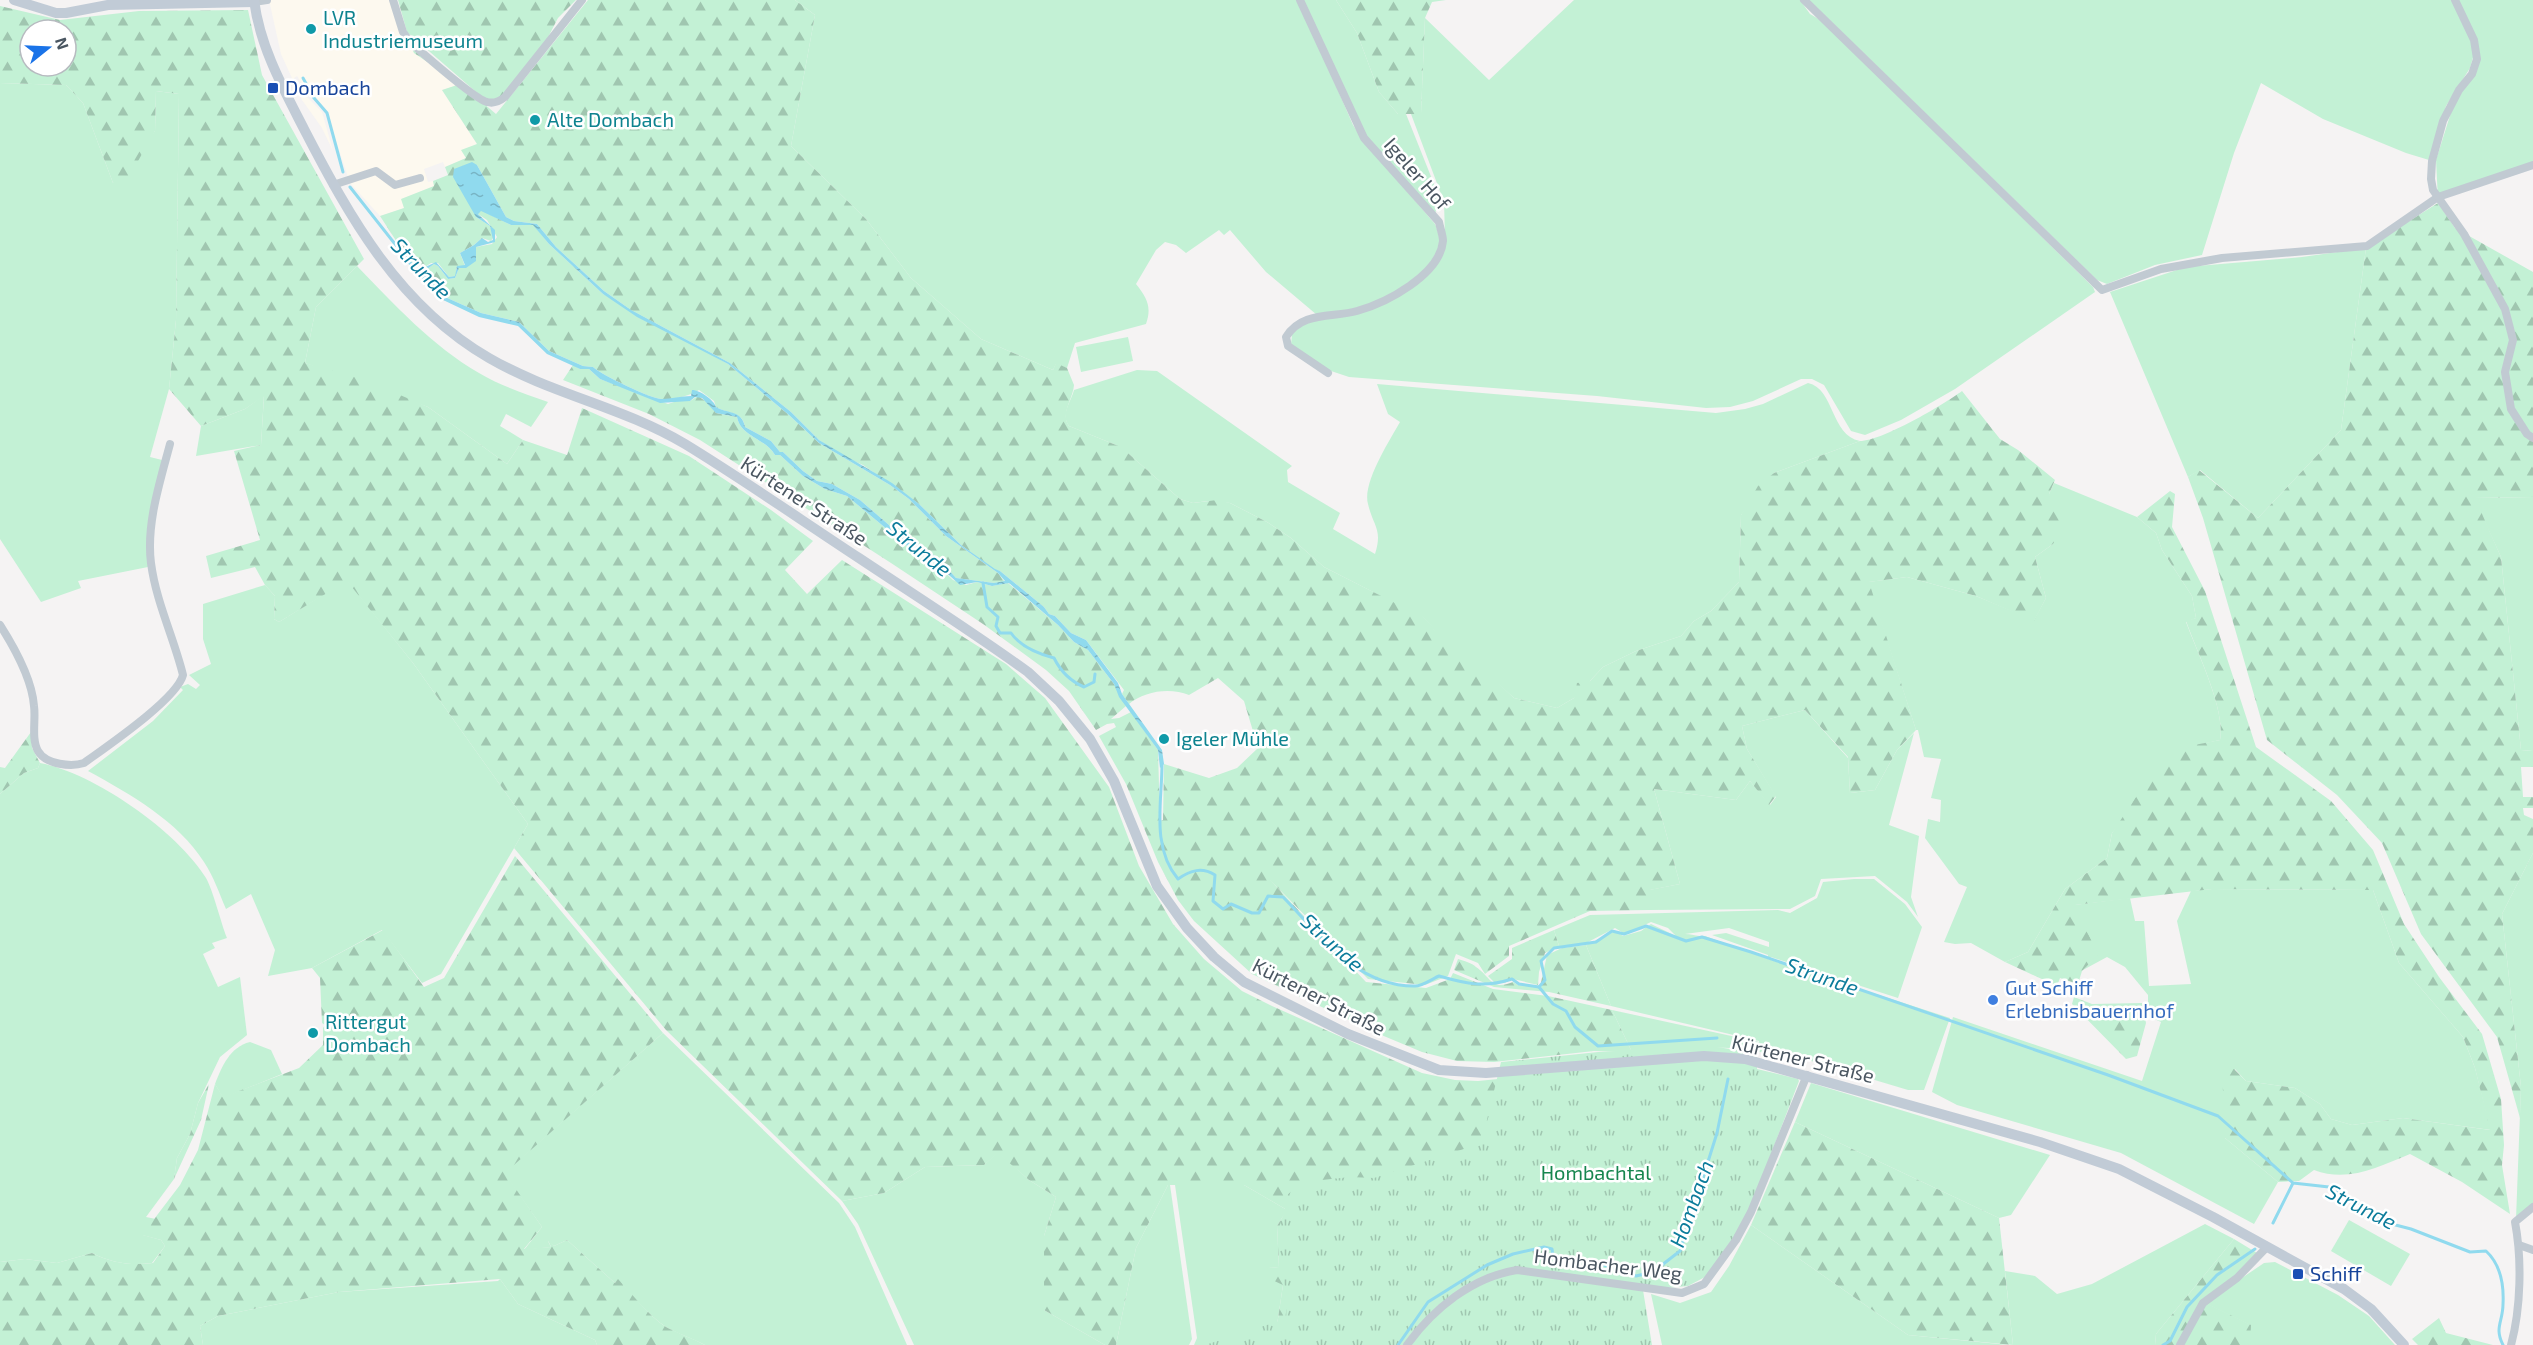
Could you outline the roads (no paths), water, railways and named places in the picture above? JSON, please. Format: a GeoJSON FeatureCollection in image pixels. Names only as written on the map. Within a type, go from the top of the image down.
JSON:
{"type":"FeatureCollection","features":[{"type":"Feature","properties":{"kind":"main road"},"geometry":{"type":"LineString","coordinates":[[14,0],[66,14],[108,5],[254,1]]}},
{"type":"Feature","properties":{"kind":"main road","name":"Kürtener Straße"},"geometry":{"type":"LineString","coordinates":[[254,1],[274,72],[333,185],[380,260],[398,283],[448,331],[488,358],[532,380],[632,419],[682,443],[796,514],[1028,672],[1059,701],[1090,739],[1114,781],[1157,886],[1172,909],[1214,957],[1244,982],[1348,1034],[1438,1070],[1486,1073],[1704,1056],[1745,1059],[2040,1142],[2119,1169],[2344,1289],[2371,1309],[2404,1345]]}},
{"type":"Feature","properties":{"kind":"street"},"geometry":{"type":"LineString","coordinates":[[254,1],[267,0]]}},
{"type":"Feature","properties":{"kind":"street"},"geometry":{"type":"LineString","coordinates":[[393,0],[403,32],[411,43],[489,103],[498,102],[505,97],[582,0]]}},
{"type":"Feature","properties":{"kind":"street","name":"Igeler Hof"},"geometry":{"type":"LineString","coordinates":[[1300,0],[1364,138],[1383,162],[1439,222],[1443,240],[1433,265],[1406,289],[1385,302],[1356,312],[1308,318],[1291,330],[1286,337],[1288,346],[1328,374]]}},
{"type":"Feature","properties":{"kind":"street"},"geometry":{"type":"LineString","coordinates":[[1804,0],[2102,290],[2161,269],[2222,258],[2367,246],[2438,197],[2533,165]]}},
{"type":"Feature","properties":{"kind":"street"},"geometry":{"type":"LineString","coordinates":[[2455,0],[2474,40],[2477,59],[2472,74],[2451,103],[2436,142],[2431,179],[2433,190],[2464,234],[2505,309],[2513,340],[2505,372],[2511,409],[2527,434],[2533,438]]}},
{"type":"Feature","properties":{"kind":"street"},"geometry":{"type":"LineString","coordinates":[[333,185],[376,171],[395,184],[420,178]]}},
{"type":"Feature","properties":{"kind":"street"},"geometry":{"type":"LineString","coordinates":[[0,626],[30,686],[34,704],[37,749],[45,758],[76,766],[84,762],[169,695],[181,681],[183,675],[156,590],[150,546],[153,519],[170,444]]}},
{"type":"Feature","properties":{"kind":"street","name":"Hombacher Weg"},"geometry":{"type":"LineString","coordinates":[[1407,1345],[1420,1327],[1444,1305],[1468,1288],[1502,1272],[1517,1270],[1682,1293],[1704,1284],[1736,1240],[1751,1212],[1807,1075]]}},
{"type":"Feature","properties":{"kind":"street"},"geometry":{"type":"LineString","coordinates":[[2511,1345],[2516,1328],[2519,1245],[2515,1222],[2533,1207]]}},
{"type":"Feature","properties":{"kind":"street"},"geometry":{"type":"LineString","coordinates":[[2519,1245],[2533,1250]]}},
{"type":"Feature","properties":{"kind":"street"},"geometry":{"type":"LineString","coordinates":[[2180,1345],[2203,1303],[2237,1278],[2267,1247]]}},
{"type":"Feature","properties":{"kind":"water"},"geometry":{"type":"Polygon","coordinates":[[[472,162],[477,165],[506,217],[514,221],[537,224],[556,247],[604,291],[631,310],[730,363],[791,412],[819,440],[892,483],[919,504],[961,545],[1000,571],[1044,607],[1049,614],[1055,616],[1071,633],[1086,640],[1118,683],[1122,694],[1162,750],[1164,764],[1160,768],[1158,750],[1119,697],[1114,684],[1088,650],[1074,642],[1058,625],[1009,583],[992,586],[977,582],[960,585],[930,558],[906,545],[847,496],[825,489],[803,476],[780,455],[775,455],[771,449],[743,429],[737,417],[716,413],[702,398],[695,397],[690,401],[660,403],[600,379],[589,369],[580,369],[547,354],[518,326],[479,317],[441,299],[403,258],[406,256],[419,270],[436,262],[449,277],[455,276],[457,266],[465,265],[460,253],[482,238],[488,242],[493,240],[490,226],[476,217],[453,177],[454,169],[472,162]],[[481,211],[478,214],[495,230],[495,242],[476,247],[476,261],[466,268],[459,268],[455,278],[448,279],[434,264],[423,272],[445,297],[481,313],[519,322],[549,351],[583,366],[593,367],[638,391],[662,399],[691,396],[692,390],[703,394],[713,401],[716,407],[738,415],[745,427],[771,441],[780,452],[783,452],[817,481],[832,484],[860,500],[904,538],[937,557],[956,578],[994,583],[1005,581],[998,573],[946,536],[909,499],[890,485],[819,443],[728,364],[637,317],[603,294],[549,244],[533,225],[511,225],[481,211]]]}},
{"type":"Feature","properties":{"kind":"waterway","name":"Strunde"},"geometry":{"type":"LineString","coordinates":[[303,78],[314,98],[327,113],[343,172]]}},
{"type":"Feature","properties":{"kind":"waterway","name":"Strunde"},"geometry":{"type":"LineString","coordinates":[[350,187],[406,258]]}},
{"type":"Feature","properties":{"kind":"waterway"},"geometry":{"type":"LineString","coordinates":[[983,583],[987,607],[998,617],[996,626],[1000,633],[1011,633],[1030,649],[1054,658],[1066,676],[1084,687],[1094,682],[1095,674]]}},
{"type":"Feature","properties":{"kind":"waterway","name":"Strunde"},"geometry":{"type":"LineString","coordinates":[[1162,764],[1161,839],[1164,853],[1178,879],[1187,873],[1196,871],[1206,871],[1215,875],[1213,901],[1223,909],[1231,904],[1252,913],[1259,913],[1268,896],[1283,897],[1325,942],[1357,968],[1374,977],[1393,984],[1414,986],[1439,976],[1476,984],[1512,979],[1519,984],[1539,987],[1545,980],[1541,961],[1554,948],[1596,942],[1612,931],[1624,934],[1646,926],[1686,941],[1702,937],[1751,952],[2108,1075],[2218,1116],[2293,1183],[2329,1187],[2348,1196],[2384,1222],[2411,1229],[2470,1252],[2486,1251],[2495,1262],[2502,1282],[2503,1310],[2499,1334],[2503,1345]]}},
{"type":"Feature","properties":{"kind":"waterway","name":"Hombach"},"geometry":{"type":"LineString","coordinates":[[1539,987],[1553,1004],[1566,1011],[1575,1027],[1598,1046],[1717,1038]]}},
{"type":"Feature","properties":{"kind":"waterway","name":"Hombach"},"geometry":{"type":"LineString","coordinates":[[1398,1345],[1428,1302],[1487,1265],[1513,1254],[1544,1247],[1552,1249],[1553,1257],[1604,1265],[1636,1276],[1653,1272],[1680,1251],[1717,1133],[1728,1079]]}},
{"type":"Feature","properties":{"kind":"waterway"},"geometry":{"type":"LineString","coordinates":[[2273,1223],[2293,1183]]}},
{"type":"Feature","properties":{"kind":"waterway"},"geometry":{"type":"LineString","coordinates":[[2163,1345],[2170,1341],[2187,1307],[2217,1275],[2255,1249]]}},
{"type":"Feature","properties":{"kind":"place","name":"LVR Industriemuseum"},"geometry":{"type":"Point","coordinates":[311,29]}},
{"type":"Feature","properties":{"kind":"place","name":"Dombach"},"geometry":{"type":"Point","coordinates":[273,88]}},
{"type":"Feature","properties":{"kind":"place","name":"Alte Dombach"},"geometry":{"type":"Point","coordinates":[535,120]}},
{"type":"Feature","properties":{"kind":"place","name":"Igeler Mühle"},"geometry":{"type":"Point","coordinates":[1164,739]}},
{"type":"Feature","properties":{"kind":"place","name":"Gut Schiff Erlebnisbauernhof"},"geometry":{"type":"Point","coordinates":[1993,1000]}},
{"type":"Feature","properties":{"kind":"place","name":"Rittergut Dombach"},"geometry":{"type":"Point","coordinates":[313,1033]}},
{"type":"Feature","properties":{"kind":"place","name":"Schiff"},"geometry":{"type":"Point","coordinates":[2298,1274]}},
{"type":"Feature","properties":{"kind":"park label","name":"Hombachtal"},"geometry":{"type":"Point","coordinates":[1596,1173]}}]}
